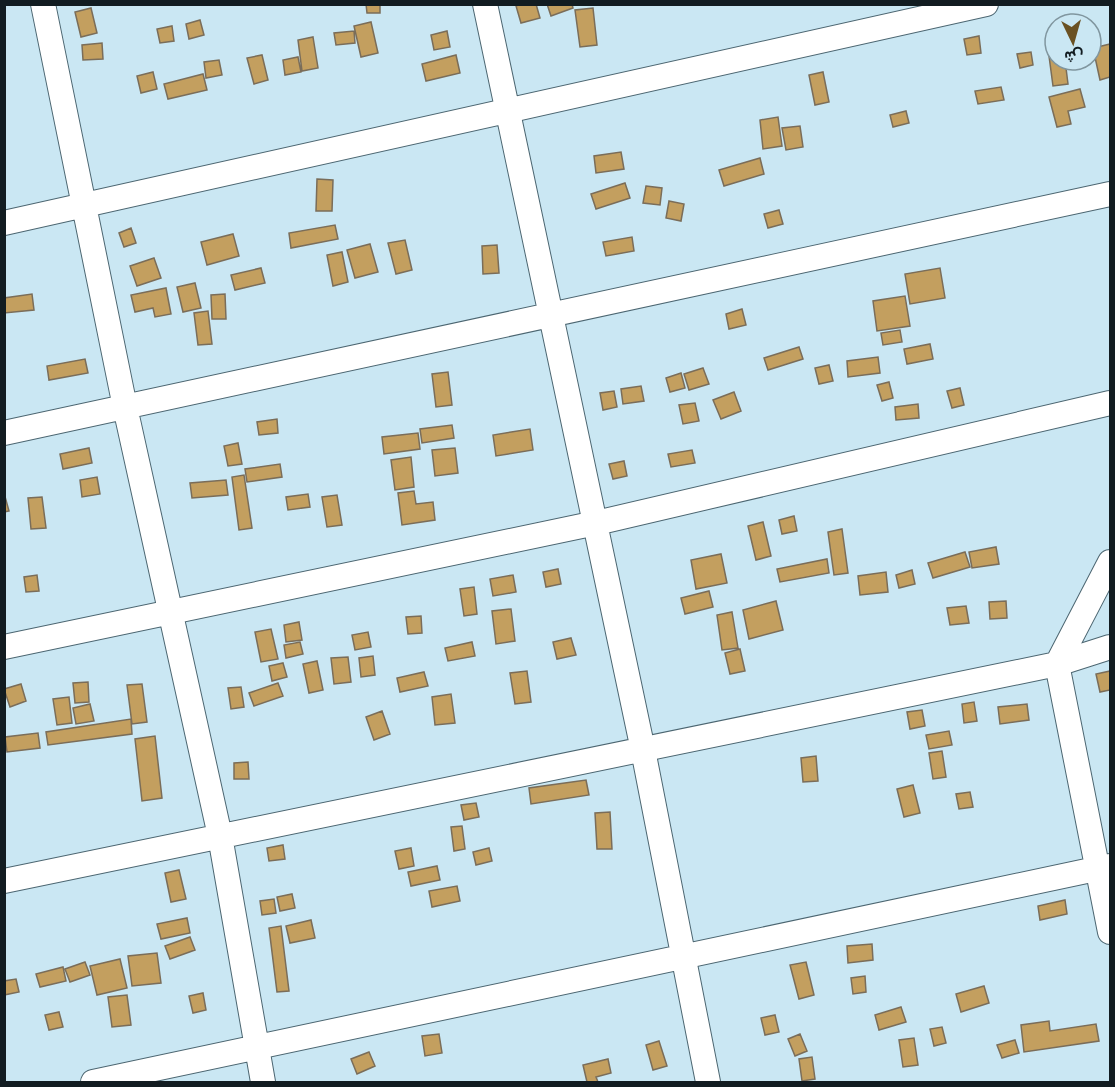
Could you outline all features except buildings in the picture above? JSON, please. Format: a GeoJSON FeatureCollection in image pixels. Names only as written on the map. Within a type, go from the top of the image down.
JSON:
{"type":"FeatureCollection","features":[{"type":"Feature","properties":{"kind":"street"},"geometry":{"type":"LineString","coordinates":[[43,4],[125,407],[220,837],[263,1083]]}},
{"type":"Feature","properties":{"kind":"street"},"geometry":{"type":"LineString","coordinates":[[486,4],[643,750],[708,1083]]}},
{"type":"Feature","properties":{"kind":"street"},"geometry":{"type":"LineString","coordinates":[[4,223],[986,4]]}},
{"type":"Feature","properties":{"kind":"street"},"geometry":{"type":"LineString","coordinates":[[4,433],[1110,194]]}},
{"type":"Feature","properties":{"kind":"street"},"geometry":{"type":"LineString","coordinates":[[4,647],[596,523],[1110,403]]}},
{"type":"Feature","properties":{"kind":"street"},"geometry":{"type":"LineString","coordinates":[[1110,562],[1057,664],[1104,867],[1110,932]]}},
{"type":"Feature","properties":{"kind":"street"},"geometry":{"type":"LineString","coordinates":[[4,881],[1057,664],[1110,647]]}},
{"type":"Feature","properties":{"kind":"street"},"geometry":{"type":"LineString","coordinates":[[93,1083],[1104,867]]}}]}
